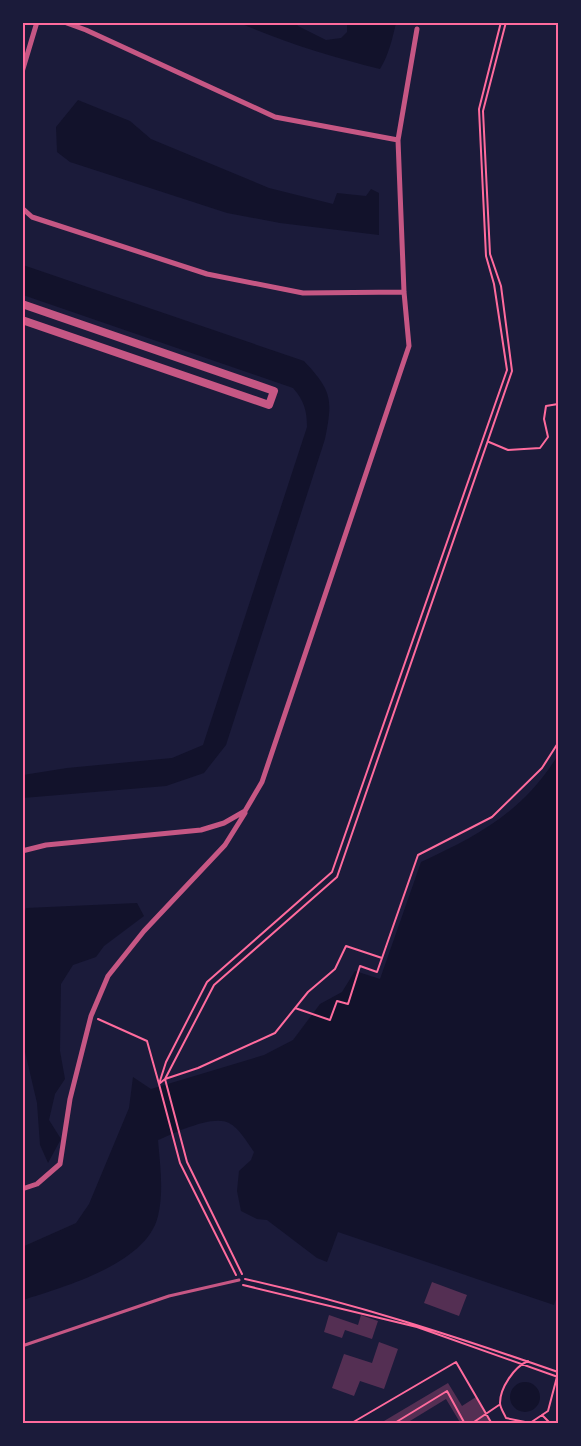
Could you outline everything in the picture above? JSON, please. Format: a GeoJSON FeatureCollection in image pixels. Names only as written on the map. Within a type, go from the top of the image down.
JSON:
{"type":"FeatureCollection","features":[{"type":"Feature","properties":{"kind":"street"},"geometry":{"type":"LineString","coordinates":[[22,72],[36,22]]}},
{"type":"Feature","properties":{"kind":"street"},"geometry":{"type":"LineString","coordinates":[[64,22],[86,30],[275,117],[398,140]]}},
{"type":"Feature","properties":{"kind":"street"},"geometry":{"type":"LineString","coordinates":[[22,1189],[37,1184],[60,1164],[70,1099],[91,1016],[108,976],[144,931],[225,845],[262,782],[409,346],[404,292],[398,140],[417,29]]}},
{"type":"Feature","properties":{"kind":"street"},"geometry":{"type":"LineString","coordinates":[[22,208],[32,218],[207,274],[303,293],[404,292]]}},
{"type":"Feature","properties":{"kind":"street"},"geometry":{"type":"LineString","coordinates":[[22,304],[274,391],[269,406],[22,320]]}},
{"type":"Feature","properties":{"kind":"street"},"geometry":{"type":"LineString","coordinates":[[22,851],[46,845],[201,830],[224,823],[245,812]]}},
{"type":"Feature","properties":{"kind":"lane"},"geometry":{"type":"LineString","coordinates":[[22,1346],[169,1296],[242,1279]]}},
{"type":"Feature","properties":{"kind":"path"},"geometry":{"type":"LineString","coordinates":[[159,1084],[166,1062],[207,982],[332,872],[507,370],[494,284],[486,256],[479,109],[501,22]]}},
{"type":"Feature","properties":{"kind":"path"},"geometry":{"type":"LineString","coordinates":[[506,22],[483,111],[490,254],[501,286],[512,371],[337,877],[214,985],[165,1079],[188,1162],[242,1279],[242,1284],[416,1327],[557,1377]]}},
{"type":"Feature","properties":{"kind":"path"},"geometry":{"type":"LineString","coordinates":[[488,441],[508,450],[540,448],[548,437],[544,419],[546,406],[558,404]]}},
{"type":"Feature","properties":{"kind":"path"},"geometry":{"type":"LineString","coordinates":[[295,1008],[330,1020],[337,1001],[348,1004],[360,966],[377,972],[418,856],[492,817],[542,768],[558,743]]}},
{"type":"Feature","properties":{"kind":"path"},"geometry":{"type":"LineString","coordinates":[[159,1084],[165,1079],[198,1068],[275,1033],[308,992],[335,969],[346,946],[382,958]]}},
{"type":"Feature","properties":{"kind":"path"},"geometry":{"type":"LineString","coordinates":[[91,1016],[147,1041],[188,1180],[230,1265],[242,1279],[316,1295],[425,1326],[528,1361],[558,1372],[548,1411],[530,1423],[506,1418],[499,1406],[502,1392],[521,1364],[528,1361]]}},
{"type":"Feature","properties":{"kind":"path"},"geometry":{"type":"LineString","coordinates":[[350,1424],[456,1362],[492,1424]]}},
{"type":"Feature","properties":{"kind":"path"},"geometry":{"type":"LineString","coordinates":[[393,1424],[447,1391],[465,1424]]}},
{"type":"Feature","properties":{"kind":"path"},"geometry":{"type":"LineString","coordinates":[[471,1424],[499,1406]]}},
{"type":"Feature","properties":{"kind":"path"},"geometry":{"type":"LineString","coordinates":[[542,1415],[551,1424]]}},
{"type":"Feature","properties":{"kind":"shaded area"},"geometry":{"type":"Polygon","coordinates":[[[240,23],[296,23],[298,26],[326,40],[341,38],[347,32],[347,23],[396,23],[392,41],[380,69],[309,49],[240,23]]]}},
{"type":"Feature","properties":{"kind":"shaded area"},"geometry":{"type":"Polygon","coordinates":[[[78,100],[130,121],[151,139],[269,188],[333,204],[337,193],[366,196],[371,189],[379,193],[379,235],[280,223],[227,213],[70,162],[57,152],[56,127],[78,100]]]}},
{"type":"Feature","properties":{"kind":"shaded area"},"geometry":{"type":"Polygon","coordinates":[[[23,265],[304,361],[320,380],[328,396],[329,414],[325,439],[226,745],[204,773],[166,786],[23,798],[23,775],[67,768],[172,758],[203,745],[307,427],[305,411],[300,397],[293,388],[23,295],[23,265]]]}},
{"type":"Feature","properties":{"kind":"shaded area"},"geometry":{"type":"Polygon","coordinates":[[[558,755],[558,1293],[554,1305],[338,1232],[327,1262],[317,1258],[267,1220],[257,1219],[241,1211],[237,1191],[239,1171],[251,1160],[254,1152],[236,1128],[222,1121],[204,1123],[158,1140],[161,1178],[160,1207],[151,1233],[138,1248],[101,1271],[23,1300],[22,1247],[76,1223],[89,1204],[129,1108],[133,1077],[151,1089],[264,1055],[293,1040],[320,1004],[342,992],[355,971],[380,979],[421,862],[462,842],[515,807],[545,775],[558,755]]]}},
{"type":"Feature","properties":{"kind":"shaded area"},"geometry":{"type":"Polygon","coordinates":[[[137,903],[144,916],[104,946],[96,957],[73,965],[61,984],[60,1051],[65,1079],[55,1094],[49,1120],[61,1139],[48,1163],[40,1145],[37,1103],[23,1043],[23,917],[26,908],[137,903]]]}},
{"type":"Feature","properties":{"kind":"shaded area"},"geometry":{"type":"Polygon","coordinates":[[[525,1382],[536,1386],[540,1397],[536,1408],[525,1412],[514,1408],[510,1397],[514,1386],[525,1382]]]}},
{"type":"Feature","properties":{"kind":"building"},"geometry":{"type":"Polygon","coordinates":[[[432,1282],[467,1295],[459,1316],[424,1303],[432,1282]]]}},
{"type":"Feature","properties":{"kind":"building"},"geometry":{"type":"Polygon","coordinates":[[[329,1315],[358,1325],[361,1315],[378,1321],[372,1339],[345,1330],[342,1338],[324,1332],[329,1315]]]}},
{"type":"Feature","properties":{"kind":"building"},"geometry":{"type":"Polygon","coordinates":[[[379,1342],[398,1349],[384,1389],[360,1381],[354,1396],[332,1388],[344,1354],[372,1363],[379,1342]]]}},
{"type":"Feature","properties":{"kind":"building"},"geometry":{"type":"Polygon","coordinates":[[[448,1383],[462,1406],[476,1397],[492,1424],[461,1424],[446,1399],[405,1424],[379,1424],[448,1383]]]}}]}
